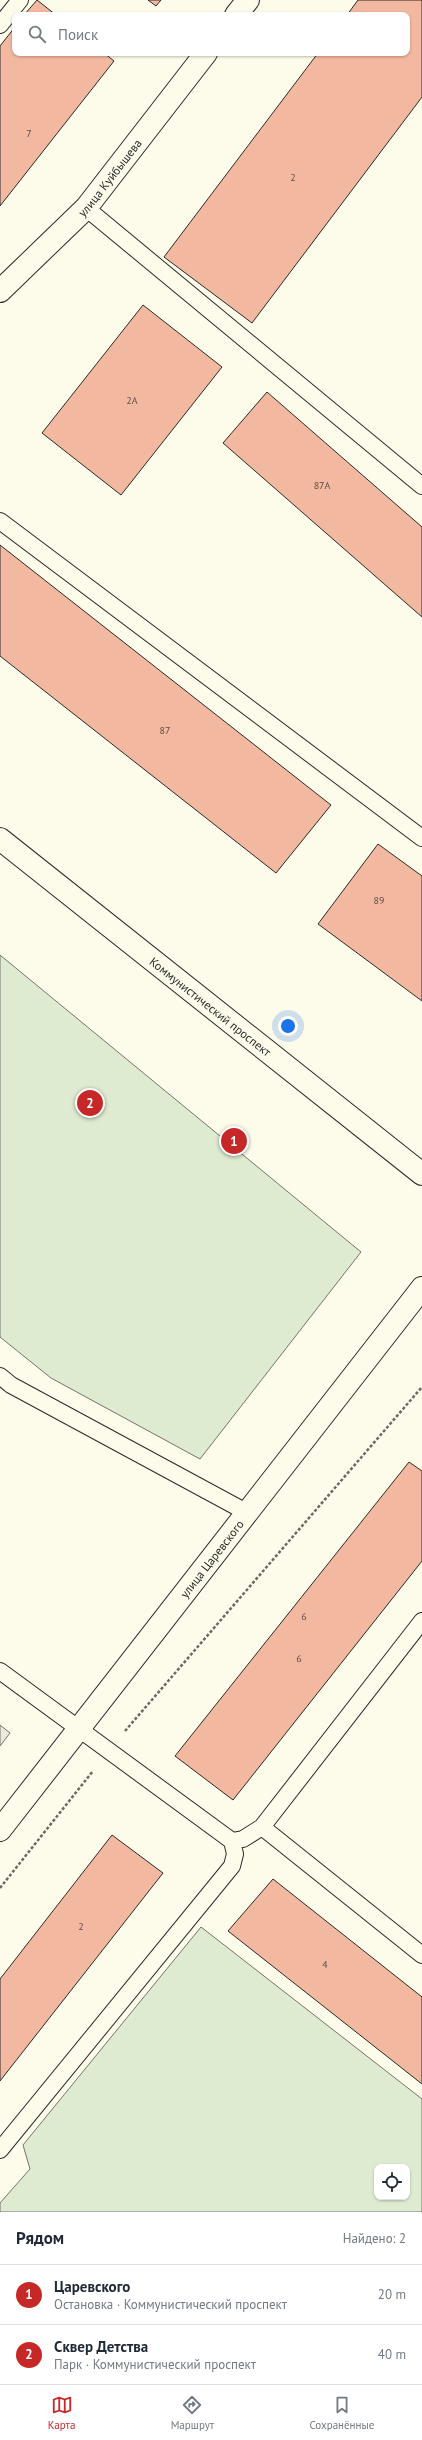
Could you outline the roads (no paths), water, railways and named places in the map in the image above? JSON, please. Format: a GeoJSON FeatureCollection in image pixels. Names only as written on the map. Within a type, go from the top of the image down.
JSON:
{"type":"FeatureCollection","features":[{"type":"Feature","properties":{"kind":"street"},"geometry":{"type":"LineString","coordinates":[[238,12],[248,0]]}},
{"type":"Feature","properties":{"kind":"street","name":"улица Куйбышева"},"geometry":{"type":"LineString","coordinates":[[0,291],[86,208],[204,56]]}},
{"type":"Feature","properties":{"kind":"street","name":"Коммунистический проспект"},"geometry":{"type":"LineString","coordinates":[[0,839],[422,1174]]}},
{"type":"Feature","properties":{"kind":"street","name":"улица Царевского"},"geometry":{"type":"LineString","coordinates":[[0,1830],[422,1288]]}},
{"type":"Feature","properties":{"kind":"lane"},"geometry":{"type":"LineString","coordinates":[[0,25],[20,0]]}},
{"type":"Feature","properties":{"kind":"lane"},"geometry":{"type":"LineString","coordinates":[[86,208],[422,486]]}},
{"type":"Feature","properties":{"kind":"lane"},"geometry":{"type":"LineString","coordinates":[[0,521],[422,838]]}},
{"type":"Feature","properties":{"kind":"lane"},"geometry":{"type":"LineString","coordinates":[[0,1376],[11,1385],[248,1513]]}},
{"type":"Feature","properties":{"kind":"lane"},"geometry":{"type":"LineString","coordinates":[[232,1841],[244,1839],[262,1827],[422,1620]]}},
{"type":"Feature","properties":{"kind":"lane"},"geometry":{"type":"LineString","coordinates":[[0,1671],[232,1841],[234,1854],[232,1866],[0,2150]]}},
{"type":"Feature","properties":{"kind":"lane"},"geometry":{"type":"LineString","coordinates":[[262,1827],[422,1955]]}},
{"type":"Feature","properties":{"kind":"place","name":"Сквер Детства"},"geometry":{"type":"Point","coordinates":[90,1103]}},
{"type":"Feature","properties":{"kind":"place","name":"Царевского"},"geometry":{"type":"Point","coordinates":[234,1141]}}]}
